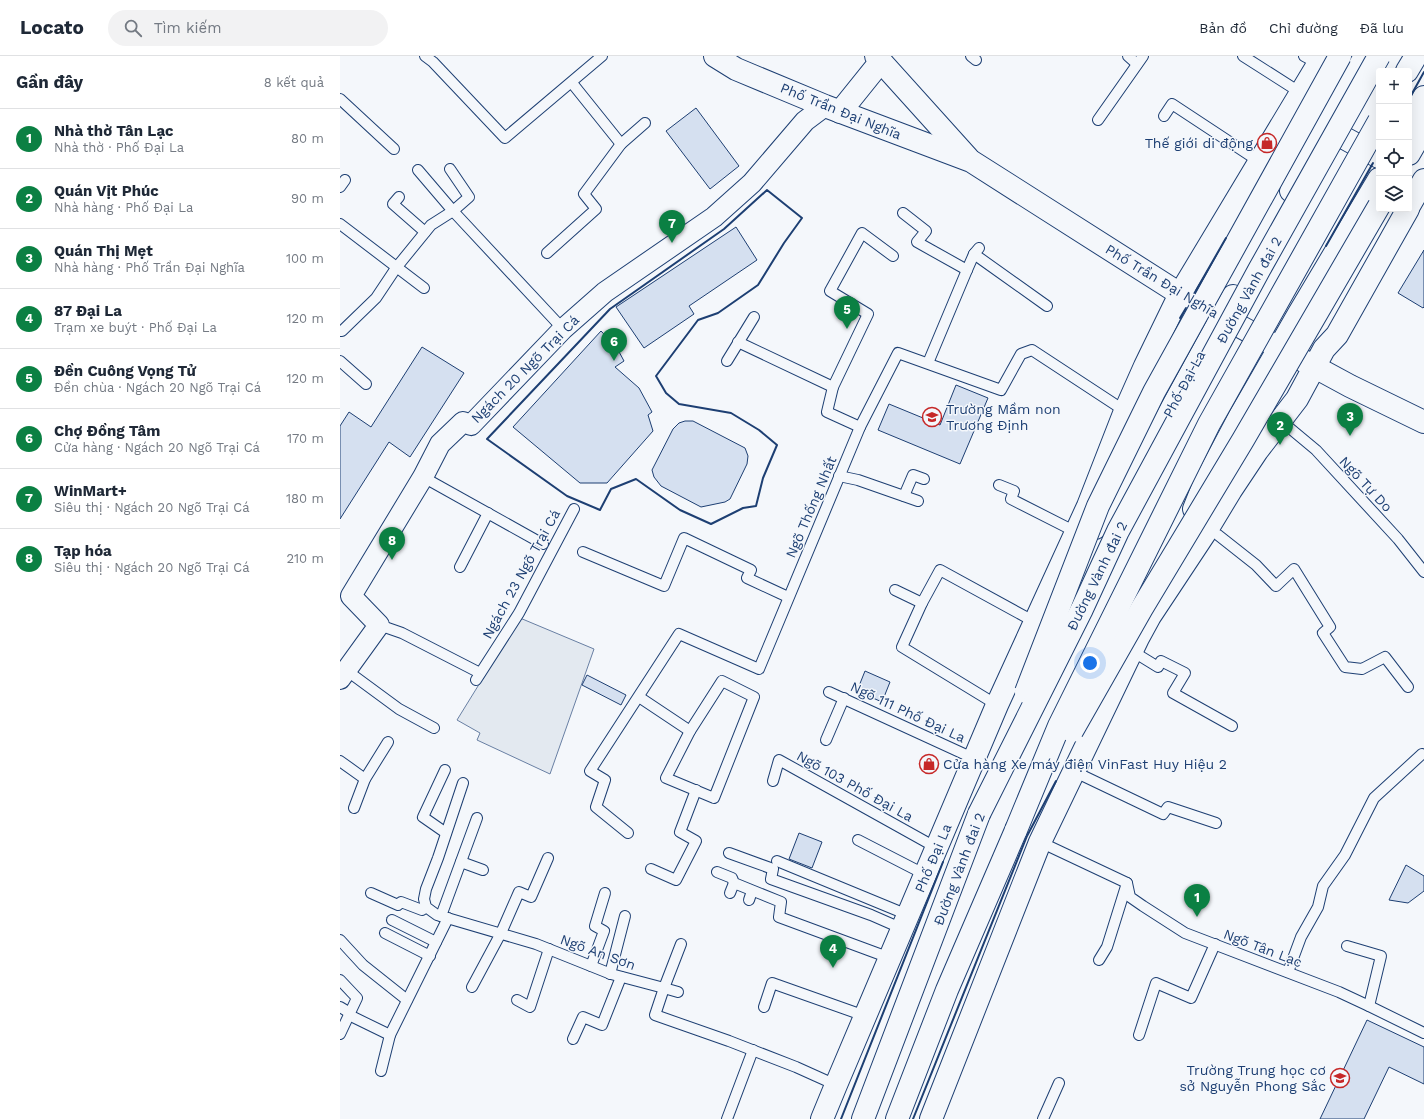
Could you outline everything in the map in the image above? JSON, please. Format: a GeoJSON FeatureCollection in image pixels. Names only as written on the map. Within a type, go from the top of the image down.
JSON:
{"type":"FeatureCollection","features":[{"type":"Feature","properties":{"kind":"main road","name":"Phố Trần Đại Nghĩa"},"geometry":{"type":"LineString","coordinates":[[715,56],[736,69],[832,109],[971,161],[1180,294],[1350,386],[1424,422]]}},
{"type":"Feature","properties":{"kind":"main road"},"geometry":{"type":"LineString","coordinates":[[979,814],[1098,506],[1154,392],[1340,56]]}},
{"type":"Feature","properties":{"kind":"main road","name":"Phố Đại La"},"geometry":{"type":"LineString","coordinates":[[1047,598],[1152,444],[1365,56]]}},
{"type":"Feature","properties":{"kind":"main road","name":"Đường Vành đai 2"},"geometry":{"type":"LineString","coordinates":[[863,1119],[979,814],[1082,609],[1118,531],[1259,270],[1379,56]]}},
{"type":"Feature","properties":{"kind":"main road"},"geometry":{"type":"LineString","coordinates":[[1409,68],[1416,56]]}},
{"type":"Feature","properties":{"kind":"main road","name":"Phố Trần Đại Nghĩa"},"geometry":{"type":"LineString","coordinates":[[879,59],[971,161]]}},
{"type":"Feature","properties":{"kind":"main road"},"geometry":{"type":"LineString","coordinates":[[832,109],[879,59]]}},
{"type":"Feature","properties":{"kind":"main road","name":"Phố Đại La"},"geometry":{"type":"LineString","coordinates":[[822,1119],[998,704],[1088,506],[1124,411],[1180,294],[1301,93],[1316,59]]}},
{"type":"Feature","properties":{"kind":"main road"},"geometry":{"type":"LineString","coordinates":[[1412,119],[1424,97]]}},
{"type":"Feature","properties":{"kind":"main road"},"geometry":{"type":"LineString","coordinates":[[897,1119],[947,990],[1059,726],[1209,424],[1376,126]]}},
{"type":"Feature","properties":{"kind":"main road"},"geometry":{"type":"LineString","coordinates":[[1326,128],[1376,155]]}},
{"type":"Feature","properties":{"kind":"main road"},"geometry":{"type":"LineString","coordinates":[[1412,149],[1424,128]]}},
{"type":"Feature","properties":{"kind":"main road"},"geometry":{"type":"LineString","coordinates":[[1412,201],[1424,180]]}},
{"type":"Feature","properties":{"kind":"main road"},"geometry":{"type":"LineString","coordinates":[[931,1119],[1040,842],[1073,771],[1150,616],[1204,484],[1240,416],[1376,184]]}},
{"type":"Feature","properties":{"kind":"main road"},"geometry":{"type":"LineString","coordinates":[[1016,830],[1142,608],[1376,211]]}},
{"type":"Feature","properties":{"kind":"main road"},"geometry":{"type":"LineString","coordinates":[[1150,616],[1253,457],[1297,398],[1324,349],[1337,334],[1406,212]]}},
{"type":"Feature","properties":{"kind":"street","name":"Ngách 20 Ngõ Trại Cá"},"geometry":{"type":"LineString","coordinates":[[379,625],[351,596],[423,477],[440,444],[463,422],[471,425],[563,329],[606,292],[714,218],[752,183],[805,121],[832,109]]}},
{"type":"Feature","properties":{"kind":"street"},"geometry":{"type":"LineString","coordinates":[[343,674],[379,625]]}},
{"type":"Feature","properties":{"kind":"lane"},"geometry":{"type":"LineString","coordinates":[[425,56],[433,62],[505,138],[572,83],[602,56]]}},
{"type":"Feature","properties":{"kind":"lane"},"geometry":{"type":"LineString","coordinates":[[1098,120],[1140,60],[1128,56]]}},
{"type":"Feature","properties":{"kind":"lane"},"geometry":{"type":"LineString","coordinates":[[1243,56],[1301,93]]}},
{"type":"Feature","properties":{"kind":"lane"},"geometry":{"type":"LineString","coordinates":[[572,83],[621,144]]}},
{"type":"Feature","properties":{"kind":"lane"},"geometry":{"type":"LineString","coordinates":[[340,99],[394,149]]}},
{"type":"Feature","properties":{"kind":"lane"},"geometry":{"type":"LineString","coordinates":[[1164,116],[1172,104],[1260,162]]}},
{"type":"Feature","properties":{"kind":"lane"},"geometry":{"type":"LineString","coordinates":[[547,253],[596,209],[584,194],[621,144],[645,123]]}},
{"type":"Feature","properties":{"kind":"lane"},"geometry":{"type":"LineString","coordinates":[[341,333],[376,298],[396,268],[431,225],[453,211],[469,197],[450,169]]}},
{"type":"Feature","properties":{"kind":"lane"},"geometry":{"type":"LineString","coordinates":[[418,170],[453,211],[563,329]]}},
{"type":"Feature","properties":{"kind":"lane"},"geometry":{"type":"LineString","coordinates":[[399,197],[393,204],[425,232]]}},
{"type":"Feature","properties":{"kind":"lane"},"geometry":{"type":"LineString","coordinates":[[903,213],[926,231],[917,242],[967,270]]}},
{"type":"Feature","properties":{"kind":"lane"},"geometry":{"type":"LineString","coordinates":[[340,224],[424,288]]}},
{"type":"Feature","properties":{"kind":"lane"},"geometry":{"type":"LineString","coordinates":[[860,427],[827,412],[833,387],[868,314],[830,291],[862,233],[893,256]]}},
{"type":"Feature","properties":{"kind":"lane"},"geometry":{"type":"LineString","coordinates":[[928,363],[976,251],[1047,306]]}},
{"type":"Feature","properties":{"kind":"lane"},"geometry":{"type":"LineString","coordinates":[[726,361],[754,317]]}},
{"type":"Feature","properties":{"kind":"lane"},"geometry":{"type":"LineString","coordinates":[[738,342],[833,387]]}},
{"type":"Feature","properties":{"kind":"lane","name":"Ngõ Thống Nhất"},"geometry":{"type":"LineString","coordinates":[[628,834],[596,807],[605,780],[590,771],[640,697],[656,667],[679,634],[759,669],[860,427],[898,353],[1002,390],[1021,354],[1032,350],[1124,411]]}},
{"type":"Feature","properties":{"kind":"lane"},"geometry":{"type":"LineString","coordinates":[[340,361],[366,384]]}},
{"type":"Feature","properties":{"kind":"lane","name":"Ngõ Tự Do"},"geometry":{"type":"LineString","coordinates":[[1280,420],[1316,450],[1398,539],[1424,572]]}},
{"type":"Feature","properties":{"kind":"lane"},"geometry":{"type":"LineString","coordinates":[[904,496],[913,474],[924,479]]}},
{"type":"Feature","properties":{"kind":"lane"},"geometry":{"type":"LineString","coordinates":[[839,476],[858,480],[918,501]]}},
{"type":"Feature","properties":{"kind":"lane"},"geometry":{"type":"LineString","coordinates":[[423,477],[543,544]]}},
{"type":"Feature","properties":{"kind":"lane"},"geometry":{"type":"LineString","coordinates":[[999,485],[1014,491],[1011,499],[1076,532]]}},
{"type":"Feature","properties":{"kind":"lane","name":"Ngách 23 Ngõ Trại Cá"},"geometry":{"type":"LineString","coordinates":[[379,625],[402,632],[478,676],[519,613],[574,508]]}},
{"type":"Feature","properties":{"kind":"lane"},"geometry":{"type":"LineString","coordinates":[[460,567],[488,513]]}},
{"type":"Feature","properties":{"kind":"lane"},"geometry":{"type":"LineString","coordinates":[[1218,535],[1256,565],[1276,586],[1294,569],[1330,627],[1323,633],[1345,667],[1362,669],[1385,656],[1408,687]]}},
{"type":"Feature","properties":{"kind":"lane"},"geometry":{"type":"LineString","coordinates":[[583,552],[664,586],[684,538],[751,570],[747,578],[788,598]]}},
{"type":"Feature","properties":{"kind":"lane"},"geometry":{"type":"LineString","coordinates":[[998,704],[902,647],[922,603],[940,570],[1035,622]]}},
{"type":"Feature","properties":{"kind":"lane"},"geometry":{"type":"LineString","coordinates":[[895,590],[922,603]]}},
{"type":"Feature","properties":{"kind":"lane"},"geometry":{"type":"LineString","coordinates":[[1132,651],[1158,667],[1161,661],[1185,673],[1174,693],[1232,726]]}},
{"type":"Feature","properties":{"kind":"lane"},"geometry":{"type":"LineString","coordinates":[[343,674],[399,710],[434,728]]}},
{"type":"Feature","properties":{"kind":"lane"},"geometry":{"type":"LineString","coordinates":[[722,681],[754,697],[714,798],[696,790],[666,778],[690,732],[722,681]]}},
{"type":"Feature","properties":{"kind":"lane","name":"Ngõ 111 Phố Đại La"},"geometry":{"type":"LineString","coordinates":[[829,692],[975,759]]}},
{"type":"Feature","properties":{"kind":"lane"},"geometry":{"type":"LineString","coordinates":[[640,697],[690,732]]}},
{"type":"Feature","properties":{"kind":"lane"},"geometry":{"type":"LineString","coordinates":[[826,740],[844,698]]}},
{"type":"Feature","properties":{"kind":"lane"},"geometry":{"type":"LineString","coordinates":[[354,808],[365,779],[388,742]]}},
{"type":"Feature","properties":{"kind":"lane"},"geometry":{"type":"LineString","coordinates":[[1288,972],[1301,937],[1318,907],[1323,886],[1345,855],[1374,798],[1422,754]]}},
{"type":"Feature","properties":{"kind":"lane","name":"Ngõ 103 Phố Đại La"},"geometry":{"type":"LineString","coordinates":[[773,781],[779,760],[937,848]]}},
{"type":"Feature","properties":{"kind":"lane"},"geometry":{"type":"LineString","coordinates":[[340,761],[365,779]]}},
{"type":"Feature","properties":{"kind":"lane"},"geometry":{"type":"LineString","coordinates":[[445,770],[423,817],[446,833]]}},
{"type":"Feature","properties":{"kind":"lane"},"geometry":{"type":"LineString","coordinates":[[1073,771],[1163,814],[1168,807],[1216,823]]}},
{"type":"Feature","properties":{"kind":"lane"},"geometry":{"type":"LineString","coordinates":[[371,893],[398,905],[402,902],[422,910],[426,907],[424,899],[426,889],[463,783]]}},
{"type":"Feature","properties":{"kind":"lane"},"geometry":{"type":"LineString","coordinates":[[651,869],[676,880],[696,841],[680,832],[696,790]]}},
{"type":"Feature","properties":{"kind":"lane"},"geometry":{"type":"LineString","coordinates":[[381,1071],[390,1035],[436,942],[461,862],[477,818]]}},
{"type":"Feature","properties":{"kind":"lane"},"geometry":{"type":"LineString","coordinates":[[858,840],[926,875]]}},
{"type":"Feature","properties":{"kind":"lane"},"geometry":{"type":"LineString","coordinates":[[1040,842],[1127,883],[1107,947],[1099,960]]}},
{"type":"Feature","properties":{"kind":"lane"},"geometry":{"type":"LineString","coordinates":[[729,852],[773,870],[771,879],[871,915],[905,922]]}},
{"type":"Feature","properties":{"kind":"lane"},"geometry":{"type":"LineString","coordinates":[[472,987],[501,933],[519,892],[531,897],[548,858]]}},
{"type":"Feature","properties":{"kind":"lane"},"geometry":{"type":"LineString","coordinates":[[777,860],[905,922]]}},
{"type":"Feature","properties":{"kind":"lane"},"geometry":{"type":"LineString","coordinates":[[461,862],[483,870]]}},
{"type":"Feature","properties":{"kind":"lane"},"geometry":{"type":"LineString","coordinates":[[717,872],[732,878],[734,883],[751,895],[781,902],[779,917],[890,958]]}},
{"type":"Feature","properties":{"kind":"lane"},"geometry":{"type":"LineString","coordinates":[[730,893],[734,883]]}},
{"type":"Feature","properties":{"kind":"lane","name":"Ngõ Tân Lạc"},"geometry":{"type":"LineString","coordinates":[[1127,883],[1130,897],[1185,933],[1288,972],[1369,1006],[1424,1033]]}},
{"type":"Feature","properties":{"kind":"lane"},"geometry":{"type":"LineString","coordinates":[[591,966],[604,931],[595,926],[605,893]]}},
{"type":"Feature","properties":{"kind":"lane","name":"Ngõ An Sơn"},"geometry":{"type":"LineString","coordinates":[[426,907],[437,915],[536,944],[610,974],[678,992]]}},
{"type":"Feature","properties":{"kind":"lane"},"geometry":{"type":"LineString","coordinates":[[610,974],[625,916]]}},
{"type":"Feature","properties":{"kind":"lane"},"geometry":{"type":"LineString","coordinates":[[392,920],[436,942]]}},
{"type":"Feature","properties":{"kind":"lane"},"geometry":{"type":"LineString","coordinates":[[385,933],[430,956]]}},
{"type":"Feature","properties":{"kind":"lane"},"geometry":{"type":"LineString","coordinates":[[340,940],[363,965],[407,1000]]}},
{"type":"Feature","properties":{"kind":"lane"},"geometry":{"type":"LineString","coordinates":[[681,944],[655,1014],[753,1050],[836,1085]]}},
{"type":"Feature","properties":{"kind":"lane"},"geometry":{"type":"LineString","coordinates":[[1138,1035],[1156,983],[1190,998],[1216,944]]}},
{"type":"Feature","properties":{"kind":"lane"},"geometry":{"type":"LineString","coordinates":[[1346,946],[1381,956],[1369,1006]]}},
{"type":"Feature","properties":{"kind":"lane"},"geometry":{"type":"LineString","coordinates":[[516,1000],[530,1007],[549,949]]}},
{"type":"Feature","properties":{"kind":"lane"},"geometry":{"type":"LineString","coordinates":[[573,1039],[583,1017],[602,1025],[621,977]]}},
{"type":"Feature","properties":{"kind":"lane"},"geometry":{"type":"LineString","coordinates":[[340,980],[357,998],[340,1034]]}},
{"type":"Feature","properties":{"kind":"lane"},"geometry":{"type":"LineString","coordinates":[[764,1007],[772,983],[865,1016]]}},
{"type":"Feature","properties":{"kind":"lane"},"geometry":{"type":"LineString","coordinates":[[340,1007],[349,1014],[390,1035]]}},
{"type":"Feature","properties":{"kind":"lane"},"geometry":{"type":"LineString","coordinates":[[727,1119],[753,1050]]}},
{"type":"Feature","properties":{"kind":"lane"},"geometry":{"type":"LineString","coordinates":[[1043,1119],[1060,1083]]}},
{"type":"Feature","properties":{"kind":"shaded area"},"geometry":{"type":"Polygon","coordinates":[[[520,618],[594,649],[550,774],[477,740],[480,733],[457,720],[520,618]]]}},
{"type":"Feature","properties":{"kind":"building"},"geometry":{"type":"Polygon","coordinates":[[[696,108],[739,166],[710,189],[666,131],[696,108]]]}},
{"type":"Feature","properties":{"kind":"building"},"geometry":{"type":"Polygon","coordinates":[[[736,227],[757,260],[689,306],[694,314],[644,348],[616,307],[736,227]]]}},
{"type":"Feature","properties":{"kind":"building"},"geometry":{"type":"Polygon","coordinates":[[[1424,250],[1424,307],[1423,308],[1398,293],[1424,250]]]}},
{"type":"Feature","properties":{"kind":"building"},"geometry":{"type":"Polygon","coordinates":[[[601,331],[617,348],[624,361],[615,367],[639,388],[652,412],[648,415],[653,431],[607,483],[580,483],[513,427],[601,331]]]}},
{"type":"Feature","properties":{"kind":"building"},"geometry":{"type":"Polygon","coordinates":[[[422,347],[464,373],[410,457],[389,442],[340,519],[340,426],[349,412],[371,427],[422,347]]]}},
{"type":"Feature","properties":{"kind":"building","name":"Trường Mầm non Trương Định"},"geometry":{"type":"Polygon","coordinates":[[[956,385],[988,398],[960,464],[878,430],[889,404],[940,425],[956,385]]]}},
{"type":"Feature","properties":{"kind":"building"},"geometry":{"type":"Polygon","coordinates":[[[693,421],[745,448],[748,456],[747,464],[730,499],[725,502],[701,507],[661,486],[654,477],[652,470],[673,429],[679,423],[693,421]]]}},
{"type":"Feature","properties":{"kind":"building"},"geometry":{"type":"Polygon","coordinates":[[[865,671],[890,682],[882,702],[857,691],[865,671]]]}},
{"type":"Feature","properties":{"kind":"building"},"geometry":{"type":"Polygon","coordinates":[[[587,675],[626,695],[621,705],[582,685],[587,675]]]}},
{"type":"Feature","properties":{"kind":"building"},"geometry":{"type":"Polygon","coordinates":[[[799,833],[822,842],[812,868],[789,859],[799,833]]]}},
{"type":"Feature","properties":{"kind":"building"},"geometry":{"type":"Polygon","coordinates":[[[1406,865],[1424,876],[1424,891],[1408,903],[1389,900],[1406,865]]]}},
{"type":"Feature","properties":{"kind":"building"},"geometry":{"type":"Polygon","coordinates":[[[1367,1020],[1424,1047],[1424,1084],[1389,1067],[1364,1119],[1320,1119],[1367,1020]]]}},
{"type":"Feature","properties":{"kind":"wall"},"geometry":{"type":"LineString","coordinates":[[1412,94],[1424,72]]}},
{"type":"Feature","properties":{"kind":"wall"},"geometry":{"type":"LineString","coordinates":[[1326,246],[1373,163]]}},
{"type":"Feature","properties":{"kind":"wall"},"geometry":{"type":"LineString","coordinates":[[767,190],[802,218],[784,243],[758,285],[718,313],[698,320],[656,376],[666,393],[679,404],[731,413],[759,430],[777,445],[763,478],[756,506],[743,508],[711,524],[680,510],[636,479],[611,489],[600,510],[567,496],[487,439],[610,309],[724,229],[767,190]]}},
{"type":"Feature","properties":{"kind":"wall"},"geometry":{"type":"LineString","coordinates":[[1194,294],[1226,238]]}},
{"type":"Feature","properties":{"kind":"wall"},"geometry":{"type":"LineString","coordinates":[[1180,318],[1186,308]]}},
{"type":"Feature","properties":{"kind":"wall"},"geometry":{"type":"LineString","coordinates":[[913,1119],[1027,836],[1056,781]]}},
{"type":"Feature","properties":{"kind":"wall"},"geometry":{"type":"LineString","coordinates":[[841,1119],[943,862]]}},
{"type":"Feature","properties":{"kind":"place","name":"Thế giới di động"},"geometry":{"type":"Point","coordinates":[1267,143]}},
{"type":"Feature","properties":{"kind":"place","name":"WinMart+"},"geometry":{"type":"Point","coordinates":[672,243]}},
{"type":"Feature","properties":{"kind":"place","name":"Đền Cuông Vọng Tử"},"geometry":{"type":"Point","coordinates":[847,329]}},
{"type":"Feature","properties":{"kind":"place","name":"Chợ Đồng Tâm"},"geometry":{"type":"Point","coordinates":[614,361]}},
{"type":"Feature","properties":{"kind":"place","name":"Trường Mầm non Trương Định"},"geometry":{"type":"Point","coordinates":[932,417]}},
{"type":"Feature","properties":{"kind":"place","name":"Quán Thị Mẹt"},"geometry":{"type":"Point","coordinates":[1350,436]}},
{"type":"Feature","properties":{"kind":"place","name":"Quán Vịt Phúc"},"geometry":{"type":"Point","coordinates":[1280,445]}},
{"type":"Feature","properties":{"kind":"place","name":"Tạp hóa"},"geometry":{"type":"Point","coordinates":[392,560]}},
{"type":"Feature","properties":{"kind":"place","name":"Cửa hàng Xe máy điện VinFast Huy Hiệu 2"},"geometry":{"type":"Point","coordinates":[929,764]}},
{"type":"Feature","properties":{"kind":"place","name":"Nhà thờ Tân Lạc"},"geometry":{"type":"Point","coordinates":[1197,917]}},
{"type":"Feature","properties":{"kind":"place","name":"87 Đại La"},"geometry":{"type":"Point","coordinates":[833,968]}},
{"type":"Feature","properties":{"kind":"place","name":"Trường Trung học cơ sở Nguyễn Phong Sắc"},"geometry":{"type":"Point","coordinates":[1340,1078]}}]}
